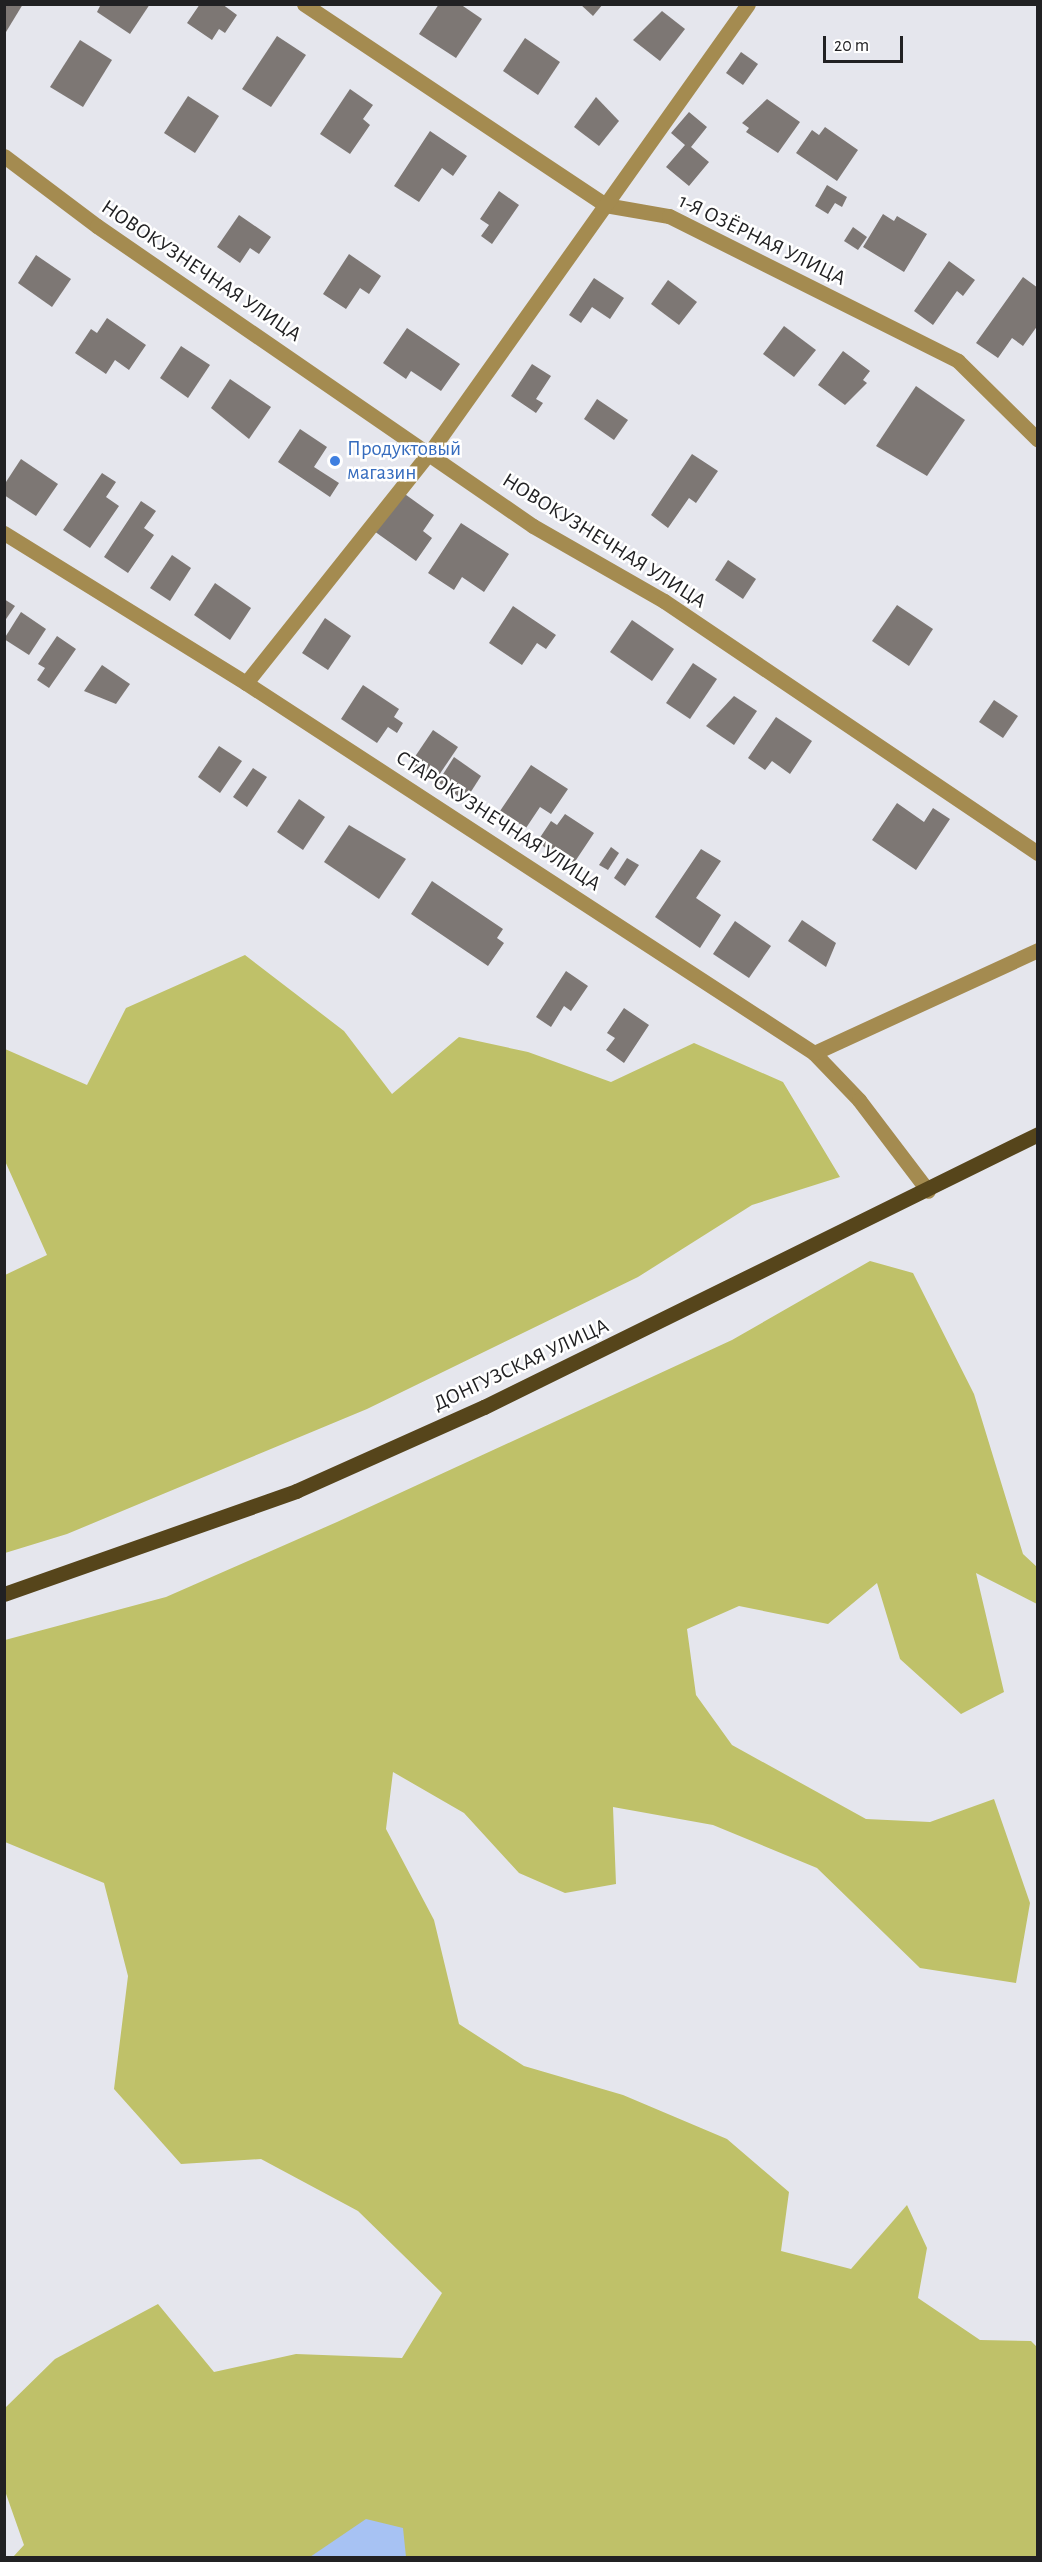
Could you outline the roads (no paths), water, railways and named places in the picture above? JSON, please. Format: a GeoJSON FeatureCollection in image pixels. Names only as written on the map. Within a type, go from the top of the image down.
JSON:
{"type":"FeatureCollection","features":[{"type":"Feature","properties":{"kind":"main road","name":"ДОНГУЗСКАЯ УЛИЦА"},"geometry":{"type":"LineString","coordinates":[[4,1593],[296,1491],[484,1407],[928,1191],[1038,1134]]}},
{"type":"Feature","properties":{"kind":"street","name":"1-Я ОЗЁРНАЯ УЛИЦА"},"geometry":{"type":"LineString","coordinates":[[304,4],[605,205],[669,216],[958,362],[1038,440]]}},
{"type":"Feature","properties":{"kind":"street"},"geometry":{"type":"LineString","coordinates":[[246,683],[430,452],[605,205],[741,7]]}},
{"type":"Feature","properties":{"kind":"street","name":"НОВОКУЗНЕЧНАЯ УЛИЦА"},"geometry":{"type":"LineString","coordinates":[[4,156],[97,226],[430,452],[533,526],[664,601],[1038,853]]}},
{"type":"Feature","properties":{"kind":"street","name":"СТАРОКУЗНЕЧНАЯ УЛИЦА"},"geometry":{"type":"LineString","coordinates":[[4,533],[246,683],[813,1053],[859,1100],[928,1191]]}},
{"type":"Feature","properties":{"kind":"street"},"geometry":{"type":"LineString","coordinates":[[813,1053],[1038,950]]}},
{"type":"Feature","properties":{"kind":"water"},"geometry":{"type":"Polygon","coordinates":[[[366,2519],[403,2528],[406,2557],[310,2557],[366,2519]]]}},
{"type":"Feature","properties":{"kind":"place","name":"Продуктовый магазин"},"geometry":{"type":"Point","coordinates":[335,461]}}]}
